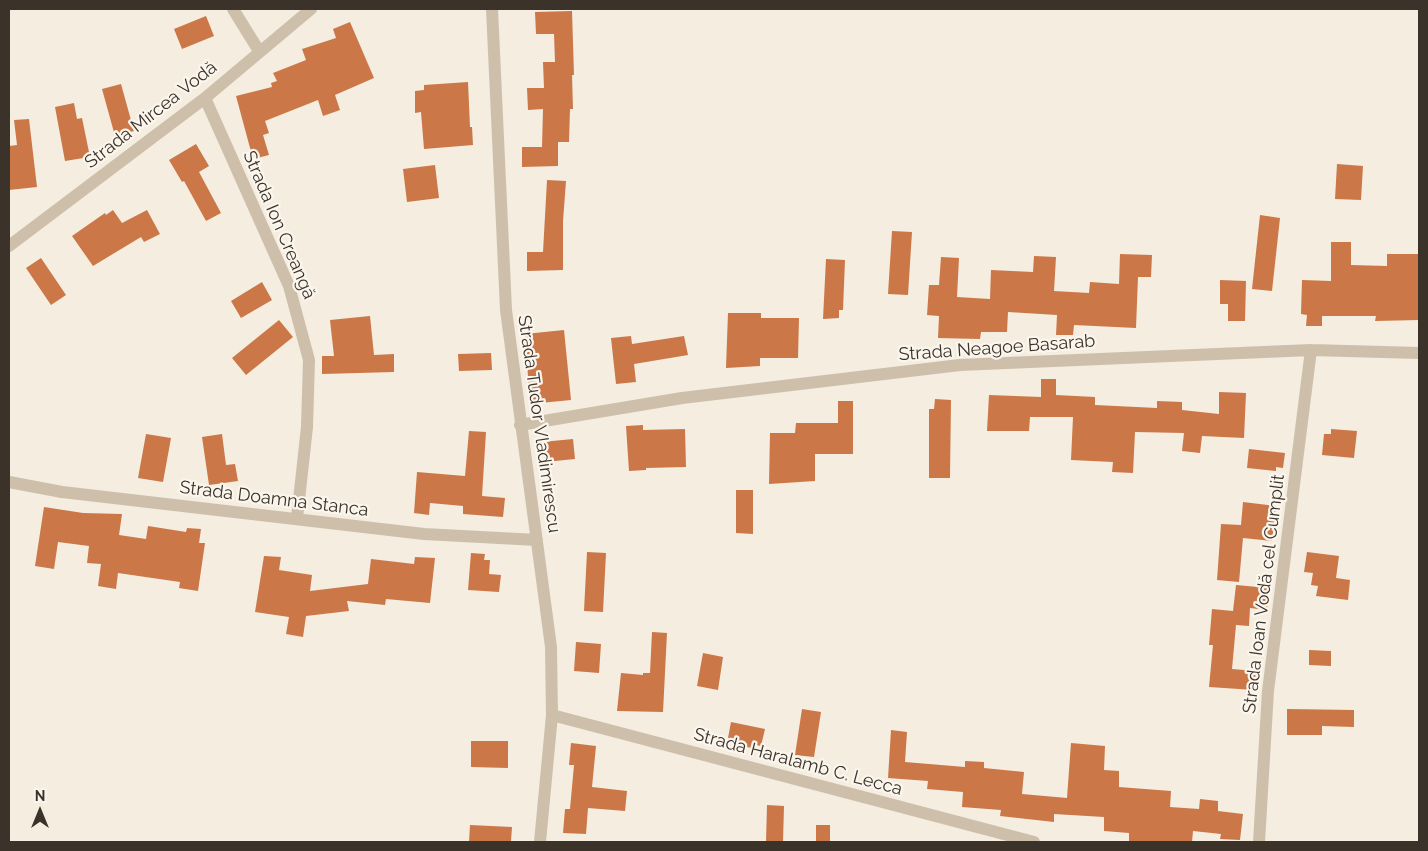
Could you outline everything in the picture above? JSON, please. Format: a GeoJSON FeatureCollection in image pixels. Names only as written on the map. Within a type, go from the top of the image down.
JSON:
{"type":"FeatureCollection","features":[{"type":"Feature","properties":{"kind":"street"},"geometry":{"type":"LineString","coordinates":[[233,9],[259,51]]}},
{"type":"Feature","properties":{"kind":"street","name":"Strada Mircea Vodă"},"geometry":{"type":"LineString","coordinates":[[12,240],[205,98],[311,9]]}},
{"type":"Feature","properties":{"kind":"street","name":"Strada Tudor Vladimirescu"},"geometry":{"type":"LineString","coordinates":[[492,9],[506,310],[551,647],[552,716],[540,842]]}},
{"type":"Feature","properties":{"kind":"street","name":"Strada Ion Creangă"},"geometry":{"type":"LineString","coordinates":[[205,98],[289,286],[309,360],[307,427],[297,518]]}},
{"type":"Feature","properties":{"kind":"street","name":"Strada Neagoe Basarab"},"geometry":{"type":"LineString","coordinates":[[520,426],[682,398],[960,365],[1311,350],[1419,353]]}},
{"type":"Feature","properties":{"kind":"street","name":"Strada Ioan Vodă cel Cumplit"},"geometry":{"type":"LineString","coordinates":[[1259,842],[1268,691],[1311,350]]}},
{"type":"Feature","properties":{"kind":"street","name":"Strada Doamna Stanca"},"geometry":{"type":"LineString","coordinates":[[9,482],[62,492],[424,534],[537,540]]}},
{"type":"Feature","properties":{"kind":"street","name":"Strada Haralamb C. Lecca"},"geometry":{"type":"LineString","coordinates":[[552,716],[1034,842]]}},
{"type":"Feature","properties":{"kind":"building"},"geometry":{"type":"Polygon","coordinates":[[[572,11],[574,75],[572,75],[573,109],[570,109],[569,142],[558,142],[558,166],[522,167],[522,147],[542,147],[543,109],[528,110],[527,88],[544,88],[543,62],[555,62],[554,34],[536,34],[535,12],[572,11]]]}},
{"type":"Feature","properties":{"kind":"building"},"geometry":{"type":"Polygon","coordinates":[[[206,16],[214,36],[182,49],[174,29],[206,16]]]}},
{"type":"Feature","properties":{"kind":"building"},"geometry":{"type":"Polygon","coordinates":[[[350,22],[374,78],[335,95],[340,110],[323,116],[318,100],[265,121],[269,133],[263,135],[269,155],[253,159],[236,96],[272,87],[271,83],[277,81],[273,73],[306,60],[302,49],[336,38],[333,29],[350,22]]]}},
{"type":"Feature","properties":{"kind":"building"},"geometry":{"type":"Polygon","coordinates":[[[468,82],[470,127],[472,127],[473,145],[424,149],[421,112],[415,113],[415,91],[424,90],[424,85],[468,82]]]}},
{"type":"Feature","properties":{"kind":"building"},"geometry":{"type":"Polygon","coordinates":[[[121,84],[134,131],[115,136],[102,89],[121,84]]]}},
{"type":"Feature","properties":{"kind":"building"},"geometry":{"type":"Polygon","coordinates":[[[74,103],[77,119],[82,118],[90,157],[65,161],[55,107],[74,103]]]}},
{"type":"Feature","properties":{"kind":"building"},"geometry":{"type":"Polygon","coordinates":[[[29,119],[37,187],[9,190],[9,146],[17,145],[14,120],[29,119]]]}},
{"type":"Feature","properties":{"kind":"building"},"geometry":{"type":"Polygon","coordinates":[[[196,144],[209,166],[199,172],[221,213],[206,221],[184,181],[182,182],[169,160],[196,144]]]}},
{"type":"Feature","properties":{"kind":"building"},"geometry":{"type":"Polygon","coordinates":[[[1337,164],[1363,166],[1361,200],[1335,199],[1337,164]]]}},
{"type":"Feature","properties":{"kind":"building"},"geometry":{"type":"Polygon","coordinates":[[[435,165],[439,198],[407,202],[403,169],[435,165]]]}},
{"type":"Feature","properties":{"kind":"building"},"geometry":{"type":"Polygon","coordinates":[[[547,180],[566,181],[563,221],[563,270],[527,271],[527,252],[543,252],[547,180]]]}},
{"type":"Feature","properties":{"kind":"building"},"geometry":{"type":"Polygon","coordinates":[[[113,210],[122,223],[147,210],[160,234],[144,242],[141,237],[93,266],[72,236],[105,213],[106,215],[113,210]]]}},
{"type":"Feature","properties":{"kind":"building"},"geometry":{"type":"Polygon","coordinates":[[[1260,215],[1280,218],[1272,291],[1252,289],[1260,215]]]}},
{"type":"Feature","properties":{"kind":"building"},"geometry":{"type":"Polygon","coordinates":[[[892,231],[912,232],[908,295],[888,294],[892,231]]]}},
{"type":"Feature","properties":{"kind":"building"},"geometry":{"type":"Polygon","coordinates":[[[1331,242],[1351,242],[1351,265],[1387,266],[1387,254],[1419,254],[1419,320],[1375,321],[1376,316],[1322,316],[1322,326],[1306,326],[1307,315],[1301,314],[1302,280],[1331,281],[1331,242]]]}},
{"type":"Feature","properties":{"kind":"building"},"geometry":{"type":"Polygon","coordinates":[[[1120,254],[1152,255],[1151,277],[1138,277],[1136,328],[1074,325],[1073,335],[1056,335],[1057,315],[1008,312],[1007,332],[981,332],[980,339],[938,338],[939,316],[927,315],[929,285],[939,285],[941,257],[959,258],[957,297],[990,299],[991,270],[1033,272],[1034,256],[1056,257],[1054,291],[1089,293],[1090,282],[1119,284],[1120,254]]]}},
{"type":"Feature","properties":{"kind":"building"},"geometry":{"type":"Polygon","coordinates":[[[41,258],[66,295],[51,305],[26,268],[41,258]]]}},
{"type":"Feature","properties":{"kind":"building"},"geometry":{"type":"Polygon","coordinates":[[[826,259],[845,260],[843,310],[839,310],[839,318],[823,319],[826,259]]]}},
{"type":"Feature","properties":{"kind":"building"},"geometry":{"type":"Polygon","coordinates":[[[1220,280],[1246,281],[1245,321],[1228,321],[1228,304],[1220,304],[1220,280]]]}},
{"type":"Feature","properties":{"kind":"building"},"geometry":{"type":"Polygon","coordinates":[[[262,282],[272,300],[241,318],[231,301],[262,282]]]}},
{"type":"Feature","properties":{"kind":"building"},"geometry":{"type":"Polygon","coordinates":[[[728,313],[761,313],[761,318],[799,318],[798,358],[760,358],[760,366],[726,368],[728,313]]]}},
{"type":"Feature","properties":{"kind":"building"},"geometry":{"type":"Polygon","coordinates":[[[370,316],[374,355],[394,354],[394,372],[322,374],[322,356],[334,356],[330,320],[370,316]]]}},
{"type":"Feature","properties":{"kind":"building"},"geometry":{"type":"Polygon","coordinates":[[[279,320],[293,337],[246,375],[232,358],[279,320]]]}},
{"type":"Feature","properties":{"kind":"building"},"geometry":{"type":"Polygon","coordinates":[[[564,330],[571,400],[530,404],[525,334],[564,330]]]}},
{"type":"Feature","properties":{"kind":"building"},"geometry":{"type":"Polygon","coordinates":[[[631,336],[632,344],[684,336],[688,355],[634,364],[636,382],[616,384],[611,338],[631,336]]]}},
{"type":"Feature","properties":{"kind":"building"},"geometry":{"type":"Polygon","coordinates":[[[491,353],[492,370],[459,371],[458,354],[491,353]]]}},
{"type":"Feature","properties":{"kind":"building"},"geometry":{"type":"Polygon","coordinates":[[[1041,379],[1056,379],[1056,395],[1095,397],[1095,405],[1157,408],[1157,401],[1182,402],[1182,410],[1219,414],[1219,392],[1246,393],[1244,438],[1202,436],[1200,453],[1182,451],[1184,433],[1135,432],[1133,473],[1112,472],[1113,462],[1071,460],[1073,417],[1030,417],[1029,431],[987,431],[989,395],[1041,397],[1041,379]]]}},
{"type":"Feature","properties":{"kind":"building"},"geometry":{"type":"Polygon","coordinates":[[[935,399],[951,400],[950,478],[929,478],[929,409],[934,409],[935,399]]]}},
{"type":"Feature","properties":{"kind":"building"},"geometry":{"type":"Polygon","coordinates":[[[838,401],[853,401],[853,454],[815,454],[815,481],[769,484],[770,433],[795,433],[796,423],[838,423],[838,401]]]}},
{"type":"Feature","properties":{"kind":"building"},"geometry":{"type":"Polygon","coordinates":[[[643,425],[643,430],[685,429],[686,467],[646,468],[646,470],[629,471],[626,426],[643,425]]]}},
{"type":"Feature","properties":{"kind":"building"},"geometry":{"type":"Polygon","coordinates":[[[1331,429],[1357,431],[1354,458],[1322,455],[1324,434],[1331,434],[1331,429]]]}},
{"type":"Feature","properties":{"kind":"building"},"geometry":{"type":"Polygon","coordinates":[[[469,431],[486,432],[482,496],[505,498],[503,517],[463,514],[463,506],[430,503],[429,515],[414,513],[417,472],[465,476],[469,431]]]}},
{"type":"Feature","properties":{"kind":"building"},"geometry":{"type":"Polygon","coordinates":[[[146,434],[171,438],[163,482],[138,478],[146,434]]]}},
{"type":"Feature","properties":{"kind":"building"},"geometry":{"type":"Polygon","coordinates":[[[222,434],[226,465],[235,464],[238,481],[209,485],[202,437],[222,434]]]}},
{"type":"Feature","properties":{"kind":"building"},"geometry":{"type":"Polygon","coordinates":[[[573,439],[575,459],[545,462],[542,442],[573,439]]]}},
{"type":"Feature","properties":{"kind":"building"},"geometry":{"type":"Polygon","coordinates":[[[1249,449],[1285,453],[1283,468],[1276,467],[1276,471],[1247,468],[1249,449]]]}},
{"type":"Feature","properties":{"kind":"building"},"geometry":{"type":"Polygon","coordinates":[[[736,490],[753,490],[753,534],[736,533],[736,490]]]}},
{"type":"Feature","properties":{"kind":"building"},"geometry":{"type":"Polygon","coordinates":[[[1243,502],[1276,506],[1272,541],[1243,538],[1239,582],[1217,580],[1221,524],[1241,525],[1243,502]]]}},
{"type":"Feature","properties":{"kind":"building"},"geometry":{"type":"Polygon","coordinates":[[[44,507],[83,513],[122,514],[119,535],[146,539],[148,526],[186,532],[187,528],[201,529],[199,543],[205,543],[198,591],[179,588],[180,582],[118,573],[116,589],[98,586],[101,564],[87,563],[89,546],[58,542],[54,569],[35,566],[44,507]]]}},
{"type":"Feature","properties":{"kind":"building"},"geometry":{"type":"Polygon","coordinates":[[[587,552],[606,553],[603,612],[584,611],[587,552]]]}},
{"type":"Feature","properties":{"kind":"building"},"geometry":{"type":"Polygon","coordinates":[[[1307,552],[1339,556],[1336,578],[1350,580],[1348,600],[1316,596],[1318,586],[1311,585],[1313,573],[1304,572],[1307,552]]]}},
{"type":"Feature","properties":{"kind":"building"},"geometry":{"type":"Polygon","coordinates":[[[471,553],[485,554],[484,560],[490,560],[489,574],[501,575],[499,592],[468,590],[471,553]]]}},
{"type":"Feature","properties":{"kind":"building"},"geometry":{"type":"Polygon","coordinates":[[[264,556],[281,557],[279,570],[312,575],[310,591],[368,584],[371,559],[414,564],[415,557],[435,558],[430,603],[386,599],[385,605],[347,601],[349,611],[306,616],[303,637],[286,634],[289,617],[255,612],[264,556]]]}},
{"type":"Feature","properties":{"kind":"building"},"geometry":{"type":"Polygon","coordinates":[[[1236,585],[1269,588],[1267,610],[1250,608],[1249,626],[1236,625],[1232,669],[1256,671],[1254,690],[1209,687],[1213,645],[1209,645],[1212,609],[1233,611],[1236,585]]]}},
{"type":"Feature","properties":{"kind":"building"},"geometry":{"type":"Polygon","coordinates":[[[652,632],[667,633],[663,712],[617,711],[621,673],[643,675],[643,673],[650,673],[652,632]]]}},
{"type":"Feature","properties":{"kind":"building"},"geometry":{"type":"Polygon","coordinates":[[[576,642],[601,644],[599,673],[574,671],[576,642]]]}},
{"type":"Feature","properties":{"kind":"building"},"geometry":{"type":"Polygon","coordinates":[[[1309,650],[1331,651],[1331,666],[1309,665],[1309,650]]]}},
{"type":"Feature","properties":{"kind":"building"},"geometry":{"type":"Polygon","coordinates":[[[703,653],[723,657],[718,690],[697,686],[703,653]]]}},
{"type":"Feature","properties":{"kind":"building"},"geometry":{"type":"Polygon","coordinates":[[[802,709],[821,712],[814,757],[795,755],[802,709]]]}},
{"type":"Feature","properties":{"kind":"building"},"geometry":{"type":"Polygon","coordinates":[[[1287,709],[1354,710],[1354,727],[1322,726],[1322,735],[1287,735],[1287,709]]]}},
{"type":"Feature","properties":{"kind":"building"},"geometry":{"type":"Polygon","coordinates":[[[731,722],[765,729],[761,746],[752,744],[752,748],[737,745],[738,740],[728,738],[731,722]]]}},
{"type":"Feature","properties":{"kind":"building"},"geometry":{"type":"Polygon","coordinates":[[[891,730],[907,732],[905,762],[965,767],[965,761],[984,762],[984,768],[1024,772],[1022,794],[1067,798],[1071,743],[1105,746],[1104,770],[1119,771],[1119,787],[1171,791],[1170,807],[1199,809],[1200,799],[1218,801],[1218,811],[1243,814],[1240,840],[1220,839],[1221,834],[1193,831],[1192,842],[1129,841],[1129,833],[1104,831],[1104,817],[1054,814],[1054,822],[1000,816],[1001,810],[962,807],[963,792],[927,789],[928,781],[888,778],[891,730]]]}},
{"type":"Feature","properties":{"kind":"building"},"geometry":{"type":"Polygon","coordinates":[[[471,741],[508,741],[508,768],[471,767],[471,741]]]}},
{"type":"Feature","properties":{"kind":"building"},"geometry":{"type":"Polygon","coordinates":[[[571,743],[596,746],[592,787],[627,791],[625,811],[588,808],[586,834],[563,833],[565,809],[570,809],[574,765],[569,765],[571,743]]]}},
{"type":"Feature","properties":{"kind":"building"},"geometry":{"type":"Polygon","coordinates":[[[767,805],[784,806],[783,842],[766,842],[767,805]]]}},
{"type":"Feature","properties":{"kind":"building"},"geometry":{"type":"Polygon","coordinates":[[[470,825],[512,827],[511,841],[469,842],[470,825]]]}},
{"type":"Feature","properties":{"kind":"building"},"geometry":{"type":"Polygon","coordinates":[[[816,825],[830,825],[830,842],[816,842],[816,825]]]}}]}
